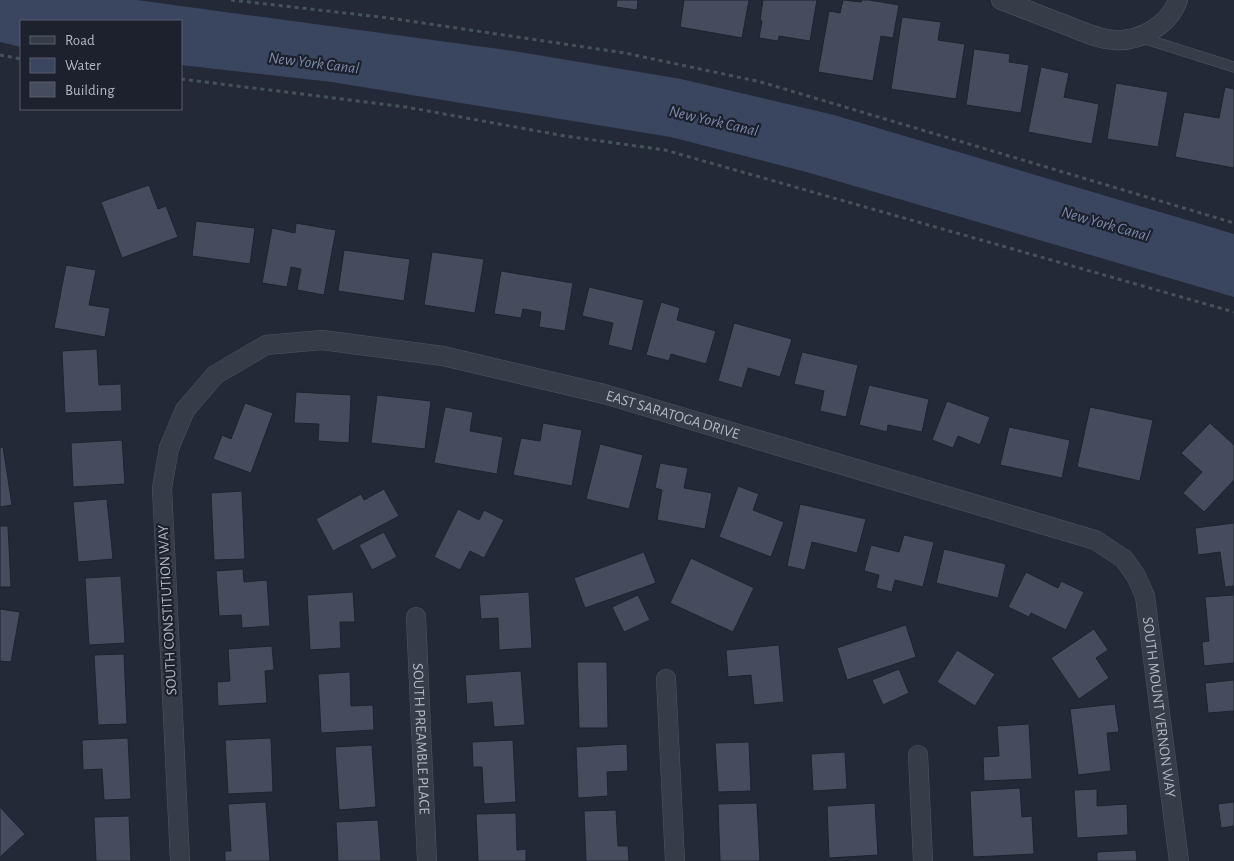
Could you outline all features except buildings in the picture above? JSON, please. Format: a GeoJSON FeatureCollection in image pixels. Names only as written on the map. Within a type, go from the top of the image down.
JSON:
{"type":"FeatureCollection","features":[{"type":"Feature","properties":{"kind":"street"},"geometry":{"type":"LineString","coordinates":[[1001,0],[1090,34],[1114,40],[1138,37],[1160,25],[1175,10],[1178,0]]}},
{"type":"Feature","properties":{"kind":"street","name":"EAST SARATOGA DRIVE"},"geometry":{"type":"LineString","coordinates":[[215,374],[266,346],[322,340],[443,356],[604,394],[1094,540],[1124,559]]}},
{"type":"Feature","properties":{"kind":"street","name":"SOUTH CONSTITUTION WAY"},"geometry":{"type":"LineString","coordinates":[[180,861],[162,488],[169,448],[185,410],[215,374]]}},
{"type":"Feature","properties":{"kind":"street","name":"SOUTH MOUNT VERNON WAY"},"geometry":{"type":"LineString","coordinates":[[1124,559],[1136,576],[1145,596],[1178,861]]}},
{"type":"Feature","properties":{"kind":"street","name":"SOUTH PREAMBLE PLACE"},"geometry":{"type":"LineString","coordinates":[[416,617],[428,861]]}},
{"type":"Feature","properties":{"kind":"street"},"geometry":{"type":"LineString","coordinates":[[666,679],[675,861]]}},
{"type":"Feature","properties":{"kind":"street"},"geometry":{"type":"LineString","coordinates":[[918,756],[923,861]]}},
{"type":"Feature","properties":{"kind":"lane"},"geometry":{"type":"LineString","coordinates":[[1138,37],[1234,67]]}},
{"type":"Feature","properties":{"kind":"path"},"geometry":{"type":"LineString","coordinates":[[231,0],[390,18],[625,53],[761,82],[1234,223]]}},
{"type":"Feature","properties":{"kind":"path"},"geometry":{"type":"LineString","coordinates":[[0,55],[20,59]]}},
{"type":"Feature","properties":{"kind":"path"},"geometry":{"type":"LineString","coordinates":[[182,79],[406,107],[565,136],[665,150],[1234,312]]}},
{"type":"Feature","properties":{"kind":"water","name":"New York Canal"},"geometry":{"type":"Polygon","coordinates":[[[0,0],[137,0],[513,51],[681,79],[834,115],[1234,234],[1234,297],[810,173],[671,137],[332,82],[182,65],[182,20],[20,20],[20,47],[0,42],[0,0]]]}}]}
